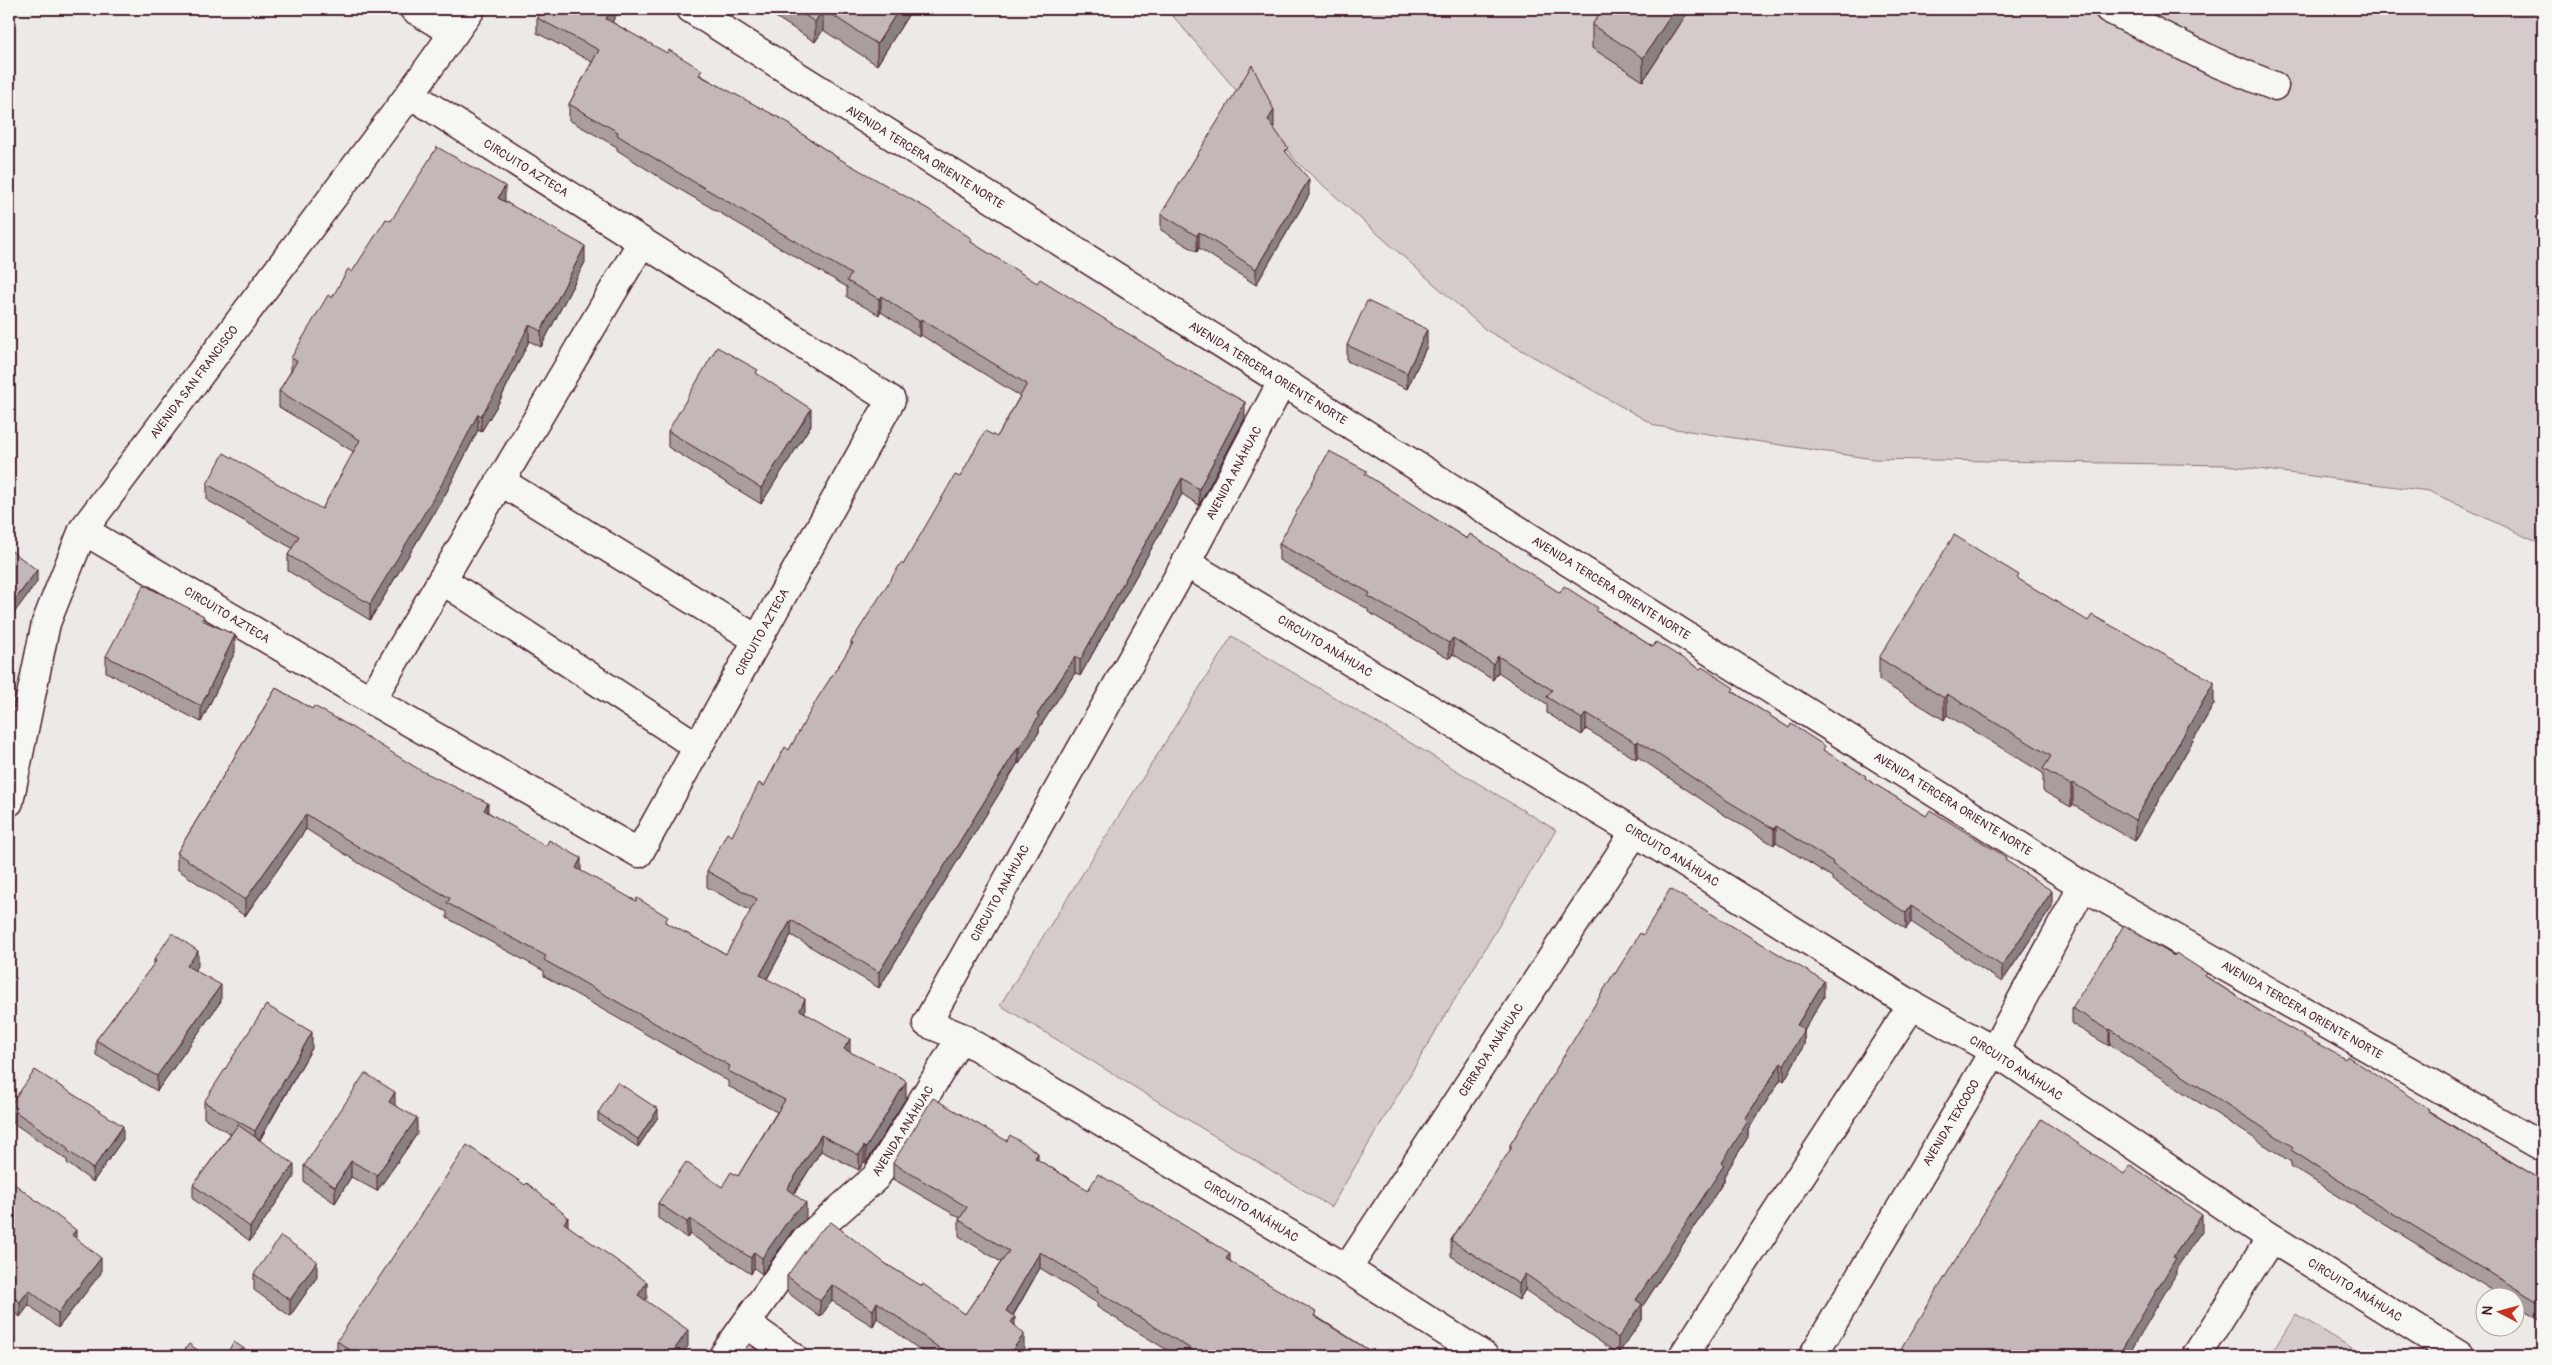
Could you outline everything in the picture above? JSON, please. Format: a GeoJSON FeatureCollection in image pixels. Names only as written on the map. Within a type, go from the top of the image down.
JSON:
{"type":"FeatureCollection","features":[{"type":"Feature","properties":{"kind":"street"},"geometry":{"type":"LineString","coordinates":[[414,9],[454,33]]}},
{"type":"Feature","properties":{"kind":"street","name":"AVENIDA SAN FRANCISCO"},"geometry":{"type":"LineString","coordinates":[[10,801],[46,623],[83,530],[410,94],[471,9]]}},
{"type":"Feature","properties":{"kind":"street","name":"AVENIDA TERCERA ORIENTE NORTE"},"geometry":{"type":"LineString","coordinates":[[691,9],[2083,886],[2543,1147]]}},
{"type":"Feature","properties":{"kind":"street"},"geometry":{"type":"LineString","coordinates":[[2109,9],[2217,63],[2274,86]]}},
{"type":"Feature","properties":{"kind":"street","name":"CIRCUITO AZTECA"},"geometry":{"type":"LineString","coordinates":[[83,530],[371,700],[639,853],[891,400],[410,94]]}},
{"type":"Feature","properties":{"kind":"street"},"geometry":{"type":"LineString","coordinates":[[371,700],[642,242]]}},
{"type":"Feature","properties":{"kind":"street","name":"AVENIDA ANÁHUAC"},"geometry":{"type":"LineString","coordinates":[[1186,564],[1282,382]]}},
{"type":"Feature","properties":{"kind":"street"},"geometry":{"type":"LineString","coordinates":[[500,481],[758,640]]}},
{"type":"Feature","properties":{"kind":"street","name":"CIRCUITO ANÁHUAC"},"geometry":{"type":"LineString","coordinates":[[1484,1356],[1347,1269],[961,1037],[927,1024],[1186,564],[1636,832],[1912,1005],[1994,1051],[2271,1238],[2460,1356]]}},
{"type":"Feature","properties":{"kind":"street"},"geometry":{"type":"LineString","coordinates":[[442,580],[698,747]]}},
{"type":"Feature","properties":{"kind":"street","name":"CERRADA ANÁHUAC"},"geometry":{"type":"LineString","coordinates":[[1347,1269],[1636,832]]}},
{"type":"Feature","properties":{"kind":"street","name":"AVENIDA TEXCOCO"},"geometry":{"type":"LineString","coordinates":[[1813,1356],[1994,1051],[2083,886]]}},
{"type":"Feature","properties":{"kind":"street"},"geometry":{"type":"LineString","coordinates":[[1682,1356],[1912,1005]]}},
{"type":"Feature","properties":{"kind":"street","name":"AVENIDA ANÁHUAC"},"geometry":{"type":"LineString","coordinates":[[723,1356],[805,1240],[876,1177],[961,1037]]}},
{"type":"Feature","properties":{"kind":"street"},"geometry":{"type":"LineString","coordinates":[[2196,1356],[2271,1238]]}},
{"type":"Feature","properties":{"kind":"street"},"geometry":{"type":"LineString","coordinates":[[747,1324],[792,1356]]}},
{"type":"Feature","properties":{"kind":"shaded area"},"geometry":{"type":"Polygon","coordinates":[[[1167,9],[2543,9],[2543,545],[2429,491],[2226,465],[1873,459],[1656,426],[1486,330],[1299,164],[1167,9]]]}},
{"type":"Feature","properties":{"kind":"shaded area"},"geometry":{"type":"Polygon","coordinates":[[[1232,636],[1556,830],[1331,1207],[1000,1005],[1232,636]]]}},
{"type":"Feature","properties":{"kind":"shaded area"},"geometry":{"type":"Polygon","coordinates":[[[2296,1314],[2365,1356],[2270,1356],[2296,1314]]]}},
{"type":"Feature","properties":{"kind":"building"},"geometry":{"type":"Polygon","coordinates":[[[541,9],[611,9],[606,19],[667,53],[669,50],[702,70],[699,75],[791,124],[790,126],[838,158],[928,209],[972,239],[971,242],[1037,283],[1040,279],[1182,367],[1245,402],[1199,489],[1182,478],[1080,660],[1075,657],[1037,715],[1039,716],[879,972],[791,920],[760,975],[805,999],[800,1010],[850,1039],[844,1049],[904,1079],[906,1082],[866,1148],[864,1146],[859,1155],[821,1135],[787,1189],[806,1203],[792,1215],[762,1258],[754,1252],[751,1258],[690,1219],[687,1222],[658,1203],[686,1162],[722,1187],[731,1172],[738,1176],[785,1100],[728,1071],[730,1066],[544,960],[546,956],[447,903],[450,898],[362,849],[306,814],[245,900],[177,853],[276,688],[312,709],[314,706],[348,725],[420,770],[488,803],[484,810],[546,846],[549,840],[581,858],[576,868],[636,901],[637,898],[668,917],[665,922],[726,954],[757,899],[707,871],[727,833],[732,836],[759,783],[764,786],[785,747],[789,750],[817,699],[853,643],[851,642],[901,563],[903,565],[955,475],[960,477],[985,431],[997,437],[1027,384],[921,319],[919,321],[881,296],[879,299],[847,281],[851,274],[667,166],[617,135],[618,132],[569,104],[599,50],[537,18],[541,9]]]}},
{"type":"Feature","properties":{"kind":"building"},"geometry":{"type":"Polygon","coordinates":[[[795,9],[823,9],[815,22],[795,9]]]}},
{"type":"Feature","properties":{"kind":"building"},"geometry":{"type":"Polygon","coordinates":[[[823,9],[899,9],[877,44],[823,9]]]}},
{"type":"Feature","properties":{"kind":"building"},"geometry":{"type":"Polygon","coordinates":[[[1603,9],[1675,9],[1643,58],[1592,25],[1603,9]]]}},
{"type":"Feature","properties":{"kind":"building"},"geometry":{"type":"Polygon","coordinates":[[[1252,65],[1274,110],[1268,120],[1288,148],[1285,151],[1309,179],[1256,269],[1199,232],[1197,236],[1161,214],[1252,65]]]}},
{"type":"Feature","properties":{"kind":"building"},"geometry":{"type":"Polygon","coordinates":[[[437,147],[505,186],[498,198],[585,246],[541,331],[529,325],[498,388],[481,416],[478,414],[446,477],[370,604],[288,555],[299,536],[207,484],[224,453],[322,509],[360,440],[279,391],[297,361],[291,358],[328,295],[332,298],[348,269],[352,272],[386,219],[391,221],[437,147]]]}},
{"type":"Feature","properties":{"kind":"building"},"geometry":{"type":"Polygon","coordinates":[[[1367,301],[1427,329],[1407,373],[1347,345],[1367,301]]]}},
{"type":"Feature","properties":{"kind":"building"},"geometry":{"type":"Polygon","coordinates":[[[717,347],[758,370],[756,373],[811,409],[761,488],[668,431],[717,347]]]}},
{"type":"Feature","properties":{"kind":"building"},"geometry":{"type":"Polygon","coordinates":[[[1329,451],[1367,471],[1365,474],[1467,539],[1470,534],[1560,593],[1564,586],[1598,608],[1596,611],[1653,647],[1656,642],[1700,669],[1702,667],[1734,688],[1732,691],[1789,728],[1791,724],[1825,746],[1823,750],[1866,776],[1865,778],[1926,816],[1930,810],[2006,857],[2005,860],[2052,891],[2002,966],[1911,906],[1906,913],[1832,864],[1833,862],[1776,826],[1774,829],[1726,800],[1638,741],[1636,743],[1586,713],[1582,719],[1547,697],[1552,690],[1498,656],[1493,664],[1453,638],[1449,643],[1368,596],[1370,593],[1279,544],[1329,451]]]}},
{"type":"Feature","properties":{"kind":"building"},"geometry":{"type":"Polygon","coordinates":[[[1954,535],[2019,575],[2017,578],[2088,621],[2092,615],[2214,682],[2135,820],[2073,783],[2071,785],[2043,769],[2051,756],[1947,694],[1944,698],[1879,658],[1954,535]]]}},
{"type":"Feature","properties":{"kind":"building"},"geometry":{"type":"Polygon","coordinates":[[[9,549],[37,570],[9,608],[9,549]]]}},
{"type":"Feature","properties":{"kind":"building"},"geometry":{"type":"Polygon","coordinates":[[[144,585],[204,616],[202,620],[235,635],[201,706],[106,656],[144,585]]]}},
{"type":"Feature","properties":{"kind":"building"},"geometry":{"type":"Polygon","coordinates":[[[9,694],[13,697],[9,703],[9,694]]]}},
{"type":"Feature","properties":{"kind":"building"},"geometry":{"type":"Polygon","coordinates":[[[1670,889],[1824,981],[1797,1025],[1804,1029],[1784,1065],[1781,1063],[1745,1119],[1748,1121],[1722,1163],[1724,1165],[1636,1300],[1642,1304],[1618,1338],[1525,1274],[1519,1284],[1451,1240],[1512,1147],[1510,1145],[1614,973],[1640,933],[1643,935],[1670,889]]]}},
{"type":"Feature","properties":{"kind":"building"},"geometry":{"type":"Polygon","coordinates":[[[2124,925],[2174,956],[2176,953],[2207,973],[2205,976],[2261,1012],[2345,1059],[2347,1056],[2429,1109],[2428,1111],[2543,1181],[2543,1305],[2524,1293],[2524,1288],[2515,1288],[2335,1178],[2291,1150],[2293,1147],[2110,1029],[2072,1008],[2124,925]]]}},
{"type":"Feature","properties":{"kind":"building"},"geometry":{"type":"Polygon","coordinates":[[[172,933],[198,951],[187,966],[221,985],[157,1076],[96,1040],[156,961],[154,960],[172,933]]]}},
{"type":"Feature","properties":{"kind":"building"},"geometry":{"type":"Polygon","coordinates":[[[266,1005],[312,1032],[255,1131],[204,1102],[266,1005]]]}},
{"type":"Feature","properties":{"kind":"building"},"geometry":{"type":"Polygon","coordinates":[[[35,1070],[123,1126],[93,1169],[67,1150],[68,1148],[9,1107],[35,1070]]]}},
{"type":"Feature","properties":{"kind":"building"},"geometry":{"type":"Polygon","coordinates":[[[365,1073],[395,1092],[389,1102],[417,1118],[377,1175],[351,1161],[335,1187],[304,1166],[365,1073]]]}},
{"type":"Feature","properties":{"kind":"building"},"geometry":{"type":"Polygon","coordinates":[[[617,1082],[658,1109],[638,1139],[598,1113],[617,1082]]]}},
{"type":"Feature","properties":{"kind":"building"},"geometry":{"type":"Polygon","coordinates":[[[933,1098],[1007,1141],[1010,1135],[1038,1153],[1035,1158],[1088,1190],[1098,1174],[1230,1253],[1226,1259],[1316,1312],[1314,1316],[1378,1356],[1202,1356],[1097,1291],[1099,1288],[1040,1252],[1006,1311],[1015,1317],[1011,1322],[1024,1334],[1008,1356],[950,1356],[877,1302],[873,1310],[832,1285],[820,1301],[787,1276],[817,1234],[831,1222],[886,1264],[922,1286],[923,1284],[965,1314],[1009,1251],[959,1220],[967,1207],[893,1163],[933,1098]]]}},
{"type":"Feature","properties":{"kind":"building"},"geometry":{"type":"Polygon","coordinates":[[[2041,1119],[2124,1174],[2131,1165],[2202,1215],[2173,1257],[2176,1258],[2118,1356],[1897,1356],[2041,1119]]]}},
{"type":"Feature","properties":{"kind":"building"},"geometry":{"type":"Polygon","coordinates":[[[238,1125],[294,1164],[250,1227],[193,1185],[238,1125]]]}},
{"type":"Feature","properties":{"kind":"building"},"geometry":{"type":"Polygon","coordinates":[[[467,1145],[525,1185],[527,1183],[568,1217],[564,1223],[647,1282],[638,1295],[688,1330],[670,1356],[359,1356],[337,1341],[467,1145]]]}},
{"type":"Feature","properties":{"kind":"building"},"geometry":{"type":"Polygon","coordinates":[[[9,1180],[76,1230],[72,1235],[101,1258],[58,1313],[29,1290],[20,1302],[9,1293],[9,1180]]]}},
{"type":"Feature","properties":{"kind":"building"},"geometry":{"type":"Polygon","coordinates":[[[281,1236],[317,1261],[290,1300],[254,1274],[281,1236]]]}},
{"type":"Feature","properties":{"kind":"building"},"geometry":{"type":"Polygon","coordinates":[[[234,1342],[255,1356],[225,1356],[234,1342]]]}},
{"type":"Feature","properties":{"kind":"building"},"geometry":{"type":"Polygon","coordinates":[[[189,1344],[206,1356],[180,1356],[189,1344]]]}},
{"type":"Feature","properties":{"kind":"building"},"geometry":{"type":"Polygon","coordinates":[[[749,1344],[765,1356],[740,1356],[749,1344]]]}},
{"type":"Feature","properties":{"kind":"building"},"geometry":{"type":"Polygon","coordinates":[[[1119,1352],[1127,1356],[1117,1356],[1119,1352]]]}}]}
